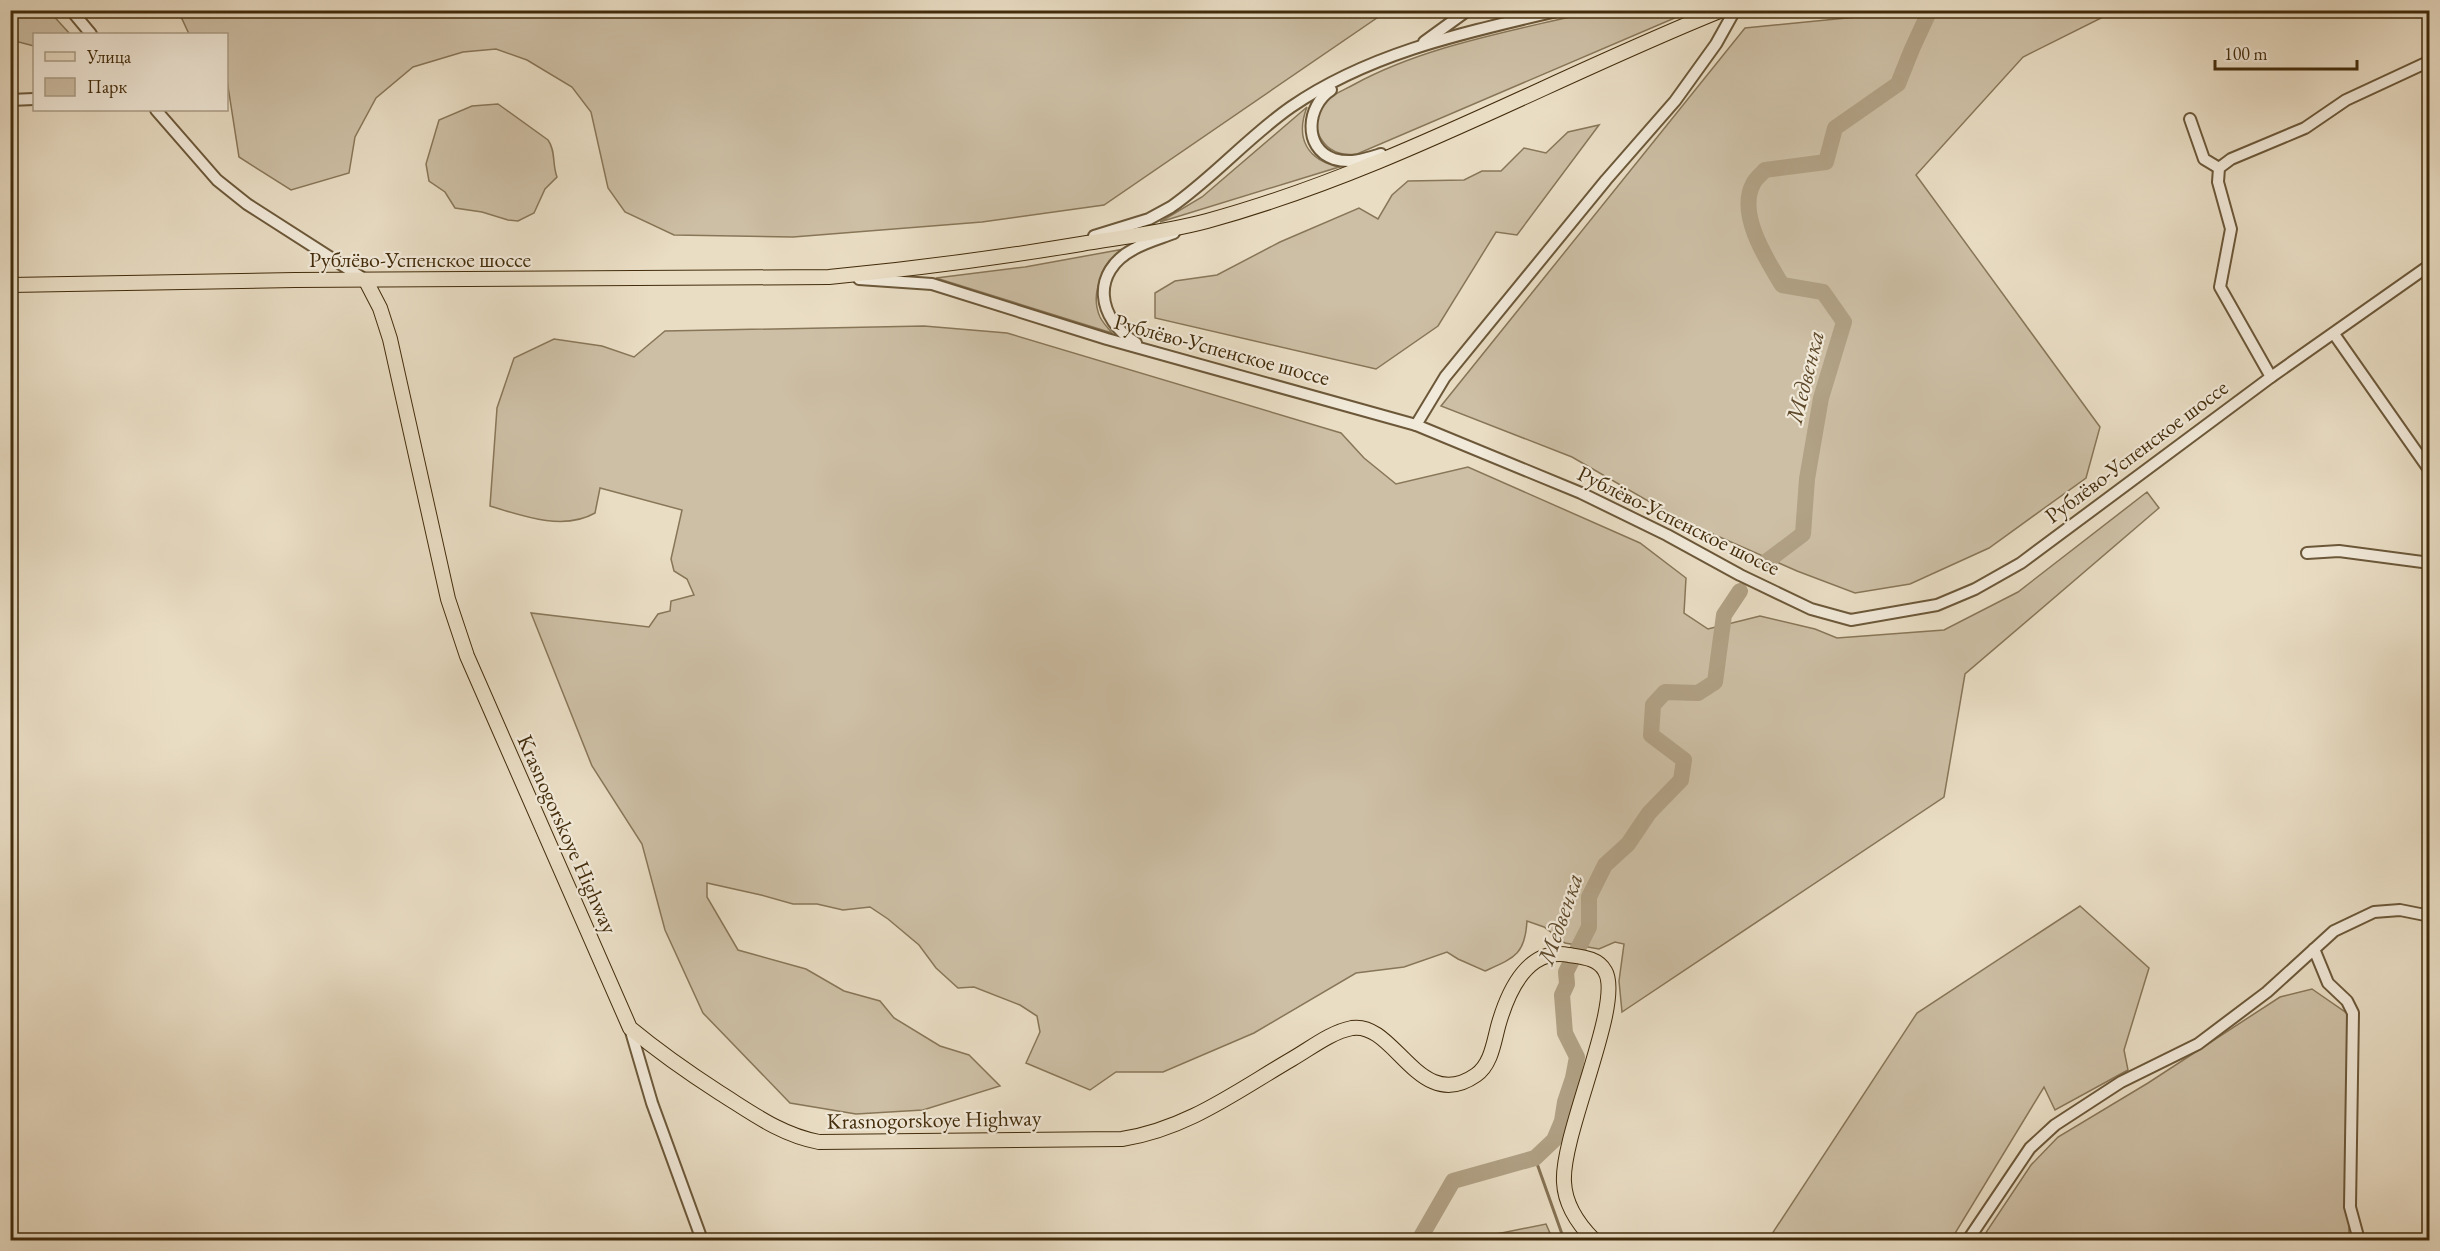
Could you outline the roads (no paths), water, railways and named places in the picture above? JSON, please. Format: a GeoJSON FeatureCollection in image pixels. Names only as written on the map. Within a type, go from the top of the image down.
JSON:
{"type":"FeatureCollection","features":[{"type":"Feature","properties":{"kind":"main road","name":"Рублёво-Успенское шоссе"},"geometry":{"type":"LineString","coordinates":[[10,285],[829,277],[1039,251],[1204,221],[1326,181],[1438,138],[1652,39],[1722,10]]}},
{"type":"Feature","properties":{"kind":"main road","name":"Krasnogorskoye Highway"},"geometry":{"type":"LineString","coordinates":[[366,281],[380,308],[390,339],[448,599],[467,656],[630,1028],[652,1046],[772,1126],[807,1140],[848,1143],[1122,1139],[1172,1128],[1330,1036],[1356,1027],[1369,1029],[1382,1038],[1414,1070],[1430,1080],[1443,1083],[1468,1080],[1479,1073],[1487,1062],[1507,1000],[1516,983],[1535,961],[1547,954],[1561,953],[1590,959],[1605,971],[1608,979],[1608,1005],[1570,1138],[1563,1179],[1571,1212],[1594,1240]]}},
{"type":"Feature","properties":{"kind":"street"},"geometry":{"type":"LineString","coordinates":[[71,10],[90,33]]}},
{"type":"Feature","properties":{"kind":"street"},"geometry":{"type":"LineString","coordinates":[[1418,47],[1468,10]]}},
{"type":"Feature","properties":{"kind":"street"},"geometry":{"type":"LineString","coordinates":[[1541,10],[1559,11]]}},
{"type":"Feature","properties":{"kind":"street"},"geometry":{"type":"LineString","coordinates":[[1416,425],[1445,376],[1606,180],[1675,102],[1716,44],[1735,10]]}},
{"type":"Feature","properties":{"kind":"street"},"geometry":{"type":"LineString","coordinates":[[1039,251],[1114,231],[1149,219],[1171,207],[1291,107],[1350,73],[1418,47],[1559,11]]}},
{"type":"Feature","properties":{"kind":"street"},"geometry":{"type":"LineString","coordinates":[[1380,60],[1322,96],[1317,102],[1311,126],[1318,148],[1333,158],[1351,162],[1438,138]]}},
{"type":"Feature","properties":{"kind":"street"},"geometry":{"type":"LineString","coordinates":[[2271,377],[2220,287],[2231,229],[2217,182],[2219,168],[2231,159],[2305,128],[2346,100],[2430,61]]}},
{"type":"Feature","properties":{"kind":"street"},"geometry":{"type":"LineString","coordinates":[[10,100],[33,99]]}},
{"type":"Feature","properties":{"kind":"street","name":"Krasnogorskoye Highway"},"geometry":{"type":"LineString","coordinates":[[157,111],[217,180],[255,210],[366,281]]}},
{"type":"Feature","properties":{"kind":"street"},"geometry":{"type":"LineString","coordinates":[[2190,119],[2204,159],[2219,168]]}},
{"type":"Feature","properties":{"kind":"street"},"geometry":{"type":"LineString","coordinates":[[1144,348],[1122,335],[1109,319],[1104,302],[1104,288],[1110,273],[1133,249],[1204,221]]}},
{"type":"Feature","properties":{"kind":"street","name":"Рублёво-Успенское шоссе"},"geometry":{"type":"LineString","coordinates":[[829,277],[932,284],[1107,339],[1416,425],[1581,493],[1811,609],[1851,620],[1937,605],[1975,589],[2021,563],[2271,377],[2430,265]]}},
{"type":"Feature","properties":{"kind":"street"},"geometry":{"type":"LineString","coordinates":[[2334,334],[2430,471]]}},
{"type":"Feature","properties":{"kind":"street"},"geometry":{"type":"LineString","coordinates":[[2307,552],[2339,551],[2430,563]]}},
{"type":"Feature","properties":{"kind":"street"},"geometry":{"type":"LineString","coordinates":[[1968,1240],[2030,1148],[2055,1125],[2121,1082],[2198,1044],[2267,992],[2334,931],[2374,912],[2400,910],[2430,916]]}},
{"type":"Feature","properties":{"kind":"street"},"geometry":{"type":"LineString","coordinates":[[2314,949],[2328,983],[2347,1001],[2353,1013],[2350,1207],[2359,1240]]}},
{"type":"Feature","properties":{"kind":"street"},"geometry":{"type":"LineString","coordinates":[[630,1028],[652,1103],[679,1171],[702,1240]]}},
{"type":"Feature","properties":{"kind":"waterway","name":"Медвенка"},"geometry":{"type":"LineString","coordinates":[[1766,562],[1803,534],[1807,479],[1821,398],[1844,322],[1823,292],[1782,285],[1762,250],[1751,223],[1749,196],[1754,182],[1765,170],[1826,162],[1835,128],[1898,84],[1930,10]]}},
{"type":"Feature","properties":{"kind":"waterway","name":"Медвенка"},"geometry":{"type":"LineString","coordinates":[[1419,1240],[1453,1181],[1535,1158],[1554,1140],[1562,1121],[1577,1057],[1565,1033],[1562,995],[1567,984],[1566,972],[1589,927],[1589,897],[1605,865],[1628,844],[1649,813],[1681,780],[1684,760],[1651,735],[1653,705],[1665,692],[1698,693],[1715,682],[1724,615],[1740,591]]}},
{"type":"Feature","properties":{"kind":"waterway"},"geometry":{"type":"LineString","coordinates":[[1535,1158],[1562,1234],[1567,1240]]}}]}
